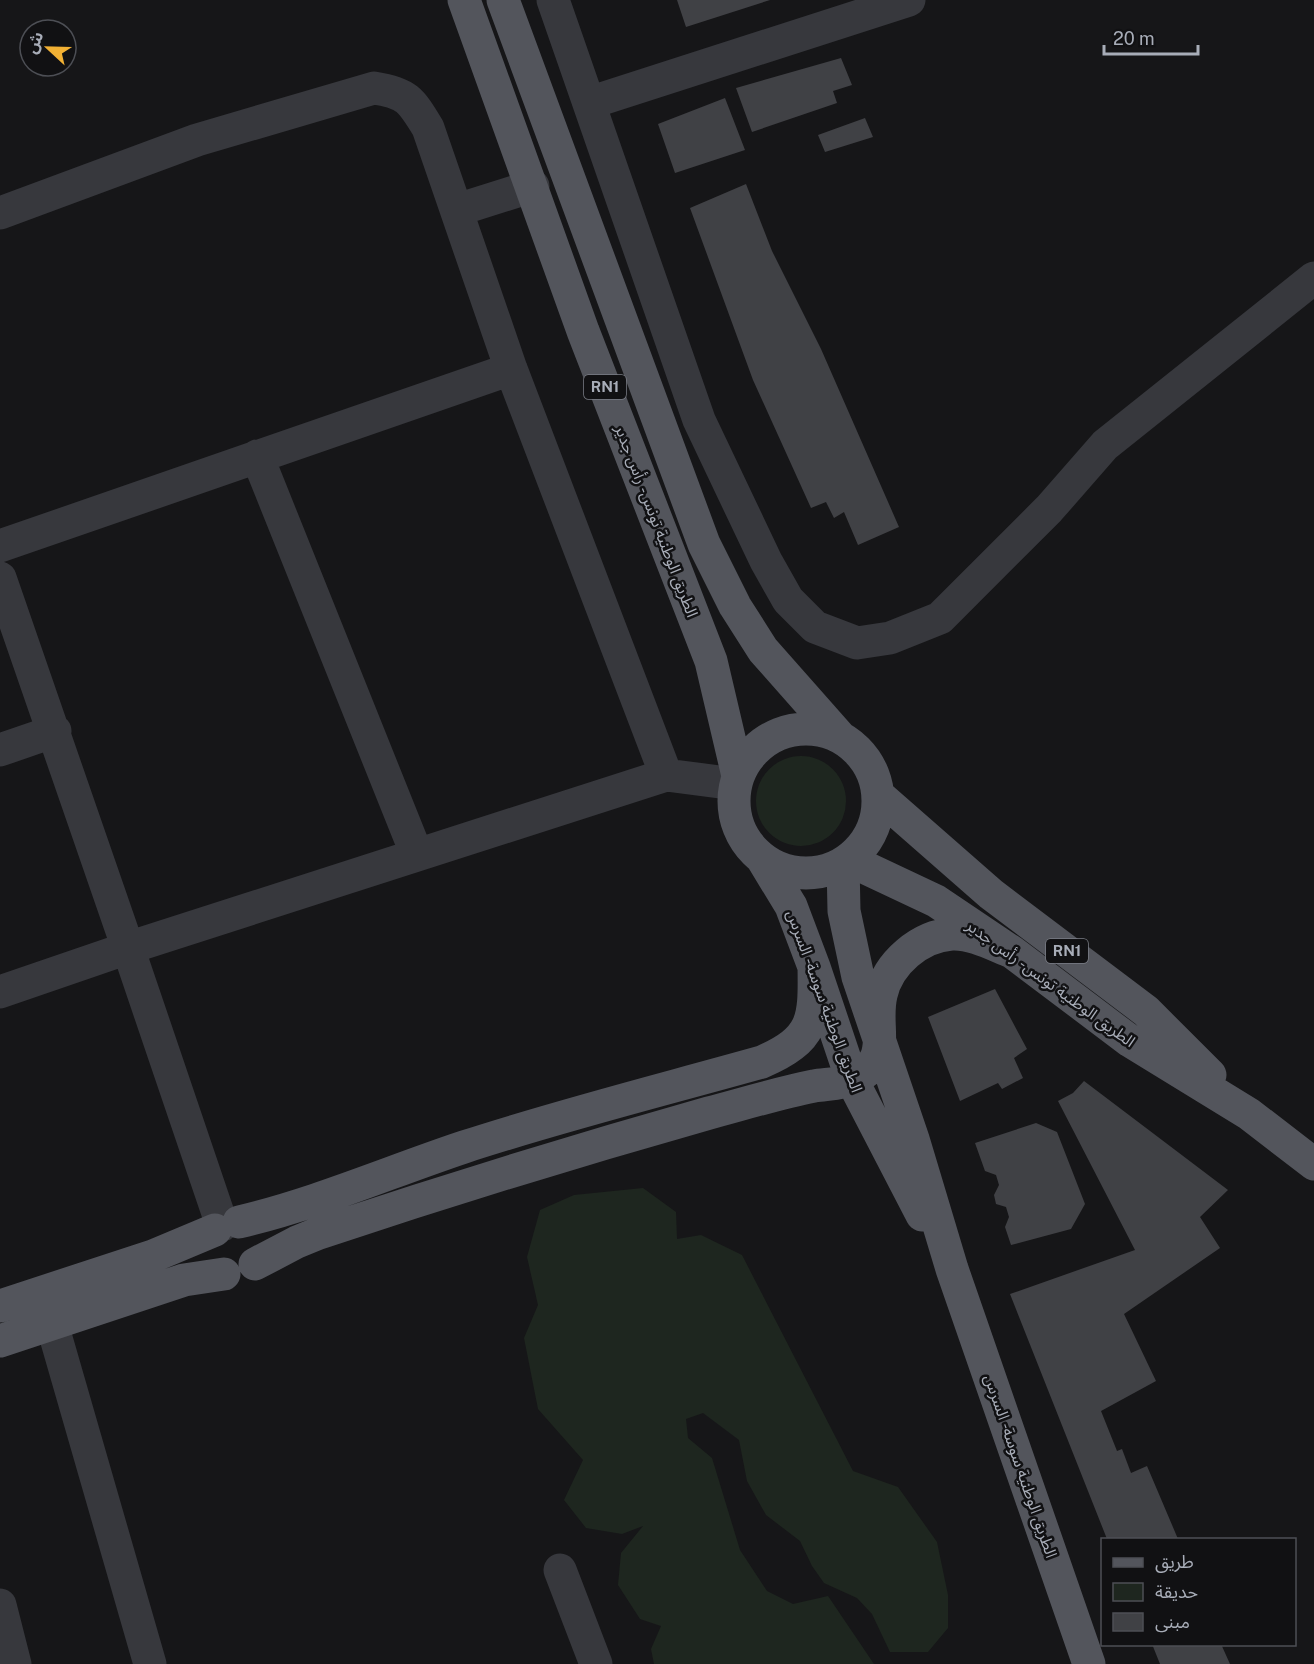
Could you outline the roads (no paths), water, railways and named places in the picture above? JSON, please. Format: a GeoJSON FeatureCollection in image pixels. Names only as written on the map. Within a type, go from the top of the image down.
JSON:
{"type":"FeatureCollection","features":[{"type":"Feature","properties":{"kind":"main road","name":"الطريق الوطنية تونس - رأس جدير"},"geometry":{"type":"LineString","coordinates":[[464,0],[533,186],[583,331],[711,661],[737,780]]}},
{"type":"Feature","properties":{"kind":"main road","name":"RN1"},"geometry":{"type":"LineString","coordinates":[[503,0],[704,544],[735,606],[763,650],[839,736],[858,750],[868,764],[878,795],[876,819],[866,842],[846,861],[824,872],[803,874],[782,870],[763,860],[748,845],[738,827],[734,806],[737,780],[750,755],[768,739],[791,730],[815,729],[839,736]]}},
{"type":"Feature","properties":{"kind":"main road","name":"الطريق الوطنية تونس - رأس جدير"},"geometry":{"type":"LineString","coordinates":[[878,795],[991,894],[1146,1011],[1249,1114]]}},
{"type":"Feature","properties":{"kind":"main road","name":"الطريق الوطنية سوسة - السرس"},"geometry":{"type":"LineString","coordinates":[[763,860],[790,906],[814,967],[852,1080],[888,1154],[952,1269]]}},
{"type":"Feature","properties":{"kind":"main road","name":"الطريق الوطنية تونس - رأس جدير"},"geometry":{"type":"LineString","coordinates":[[846,861],[936,901],[1012,952],[1130,1041],[1249,1114],[1314,1164]]}},
{"type":"Feature","properties":{"kind":"main road","name":"الطريق الوطنية سوسة - السرس"},"geometry":{"type":"LineString","coordinates":[[846,861],[844,911],[851,947],[952,1269],[1089,1664]]}},
{"type":"Feature","properties":{"kind":"main road"},"geometry":{"type":"LineString","coordinates":[[0,1341],[184,1280],[241,1274],[255,1264],[312,1236],[512,1170],[710,1113],[813,1086],[852,1080],[868,1070],[876,1059],[880,1042],[880,995],[899,961],[920,942],[952,934],[978,939],[1012,952]]}},
{"type":"Feature","properties":{"kind":"main road"},"geometry":{"type":"LineString","coordinates":[[0,1306],[153,1256],[225,1226],[282,1211],[432,1158],[524,1129],[762,1062],[786,1051],[805,1034],[815,1009],[814,967]]}},
{"type":"Feature","properties":{"kind":"main road"},"geometry":{"type":"LineString","coordinates":[[224,1274],[211,1263],[208,1254],[210,1237],[225,1226],[247,1226],[258,1239],[260,1247],[255,1264]]}},
{"type":"Feature","properties":{"kind":"street"},"geometry":{"type":"LineString","coordinates":[[553,0],[699,420],[766,561],[788,600],[814,627],[825,632],[857,643],[890,638],[940,618],[1049,508],[1106,445],[1314,278]]}},
{"type":"Feature","properties":{"kind":"street"},"geometry":{"type":"LineString","coordinates":[[554,139],[592,113],[909,0]]}},
{"type":"Feature","properties":{"kind":"street"},"geometry":{"type":"LineString","coordinates":[[0,213],[197,140],[374,88],[397,92],[412,101],[428,128],[512,369],[666,775]]}},
{"type":"Feature","properties":{"kind":"street"},"geometry":{"type":"LineString","coordinates":[[457,210],[533,186]]}},
{"type":"Feature","properties":{"kind":"street"},"geometry":{"type":"LineString","coordinates":[[0,546],[512,369]]}},
{"type":"Feature","properties":{"kind":"street"},"geometry":{"type":"LineString","coordinates":[[663,437],[699,420]]}},
{"type":"Feature","properties":{"kind":"street"},"geometry":{"type":"LineString","coordinates":[[257,456],[417,855]]}},
{"type":"Feature","properties":{"kind":"street"},"geometry":{"type":"LineString","coordinates":[[0,578],[225,1226]]}},
{"type":"Feature","properties":{"kind":"street"},"geometry":{"type":"LineString","coordinates":[[0,750],[55,731]]}},
{"type":"Feature","properties":{"kind":"street"},"geometry":{"type":"LineString","coordinates":[[0,992],[129,948],[666,775],[737,780]]}},
{"type":"Feature","properties":{"kind":"street"},"geometry":{"type":"LineString","coordinates":[[52,1324],[150,1664]]}},
{"type":"Feature","properties":{"kind":"street"},"geometry":{"type":"LineString","coordinates":[[560,1570],[596,1664]]}},
{"type":"Feature","properties":{"kind":"street"},"geometry":{"type":"LineString","coordinates":[[0,1605],[15,1664]]}}]}
